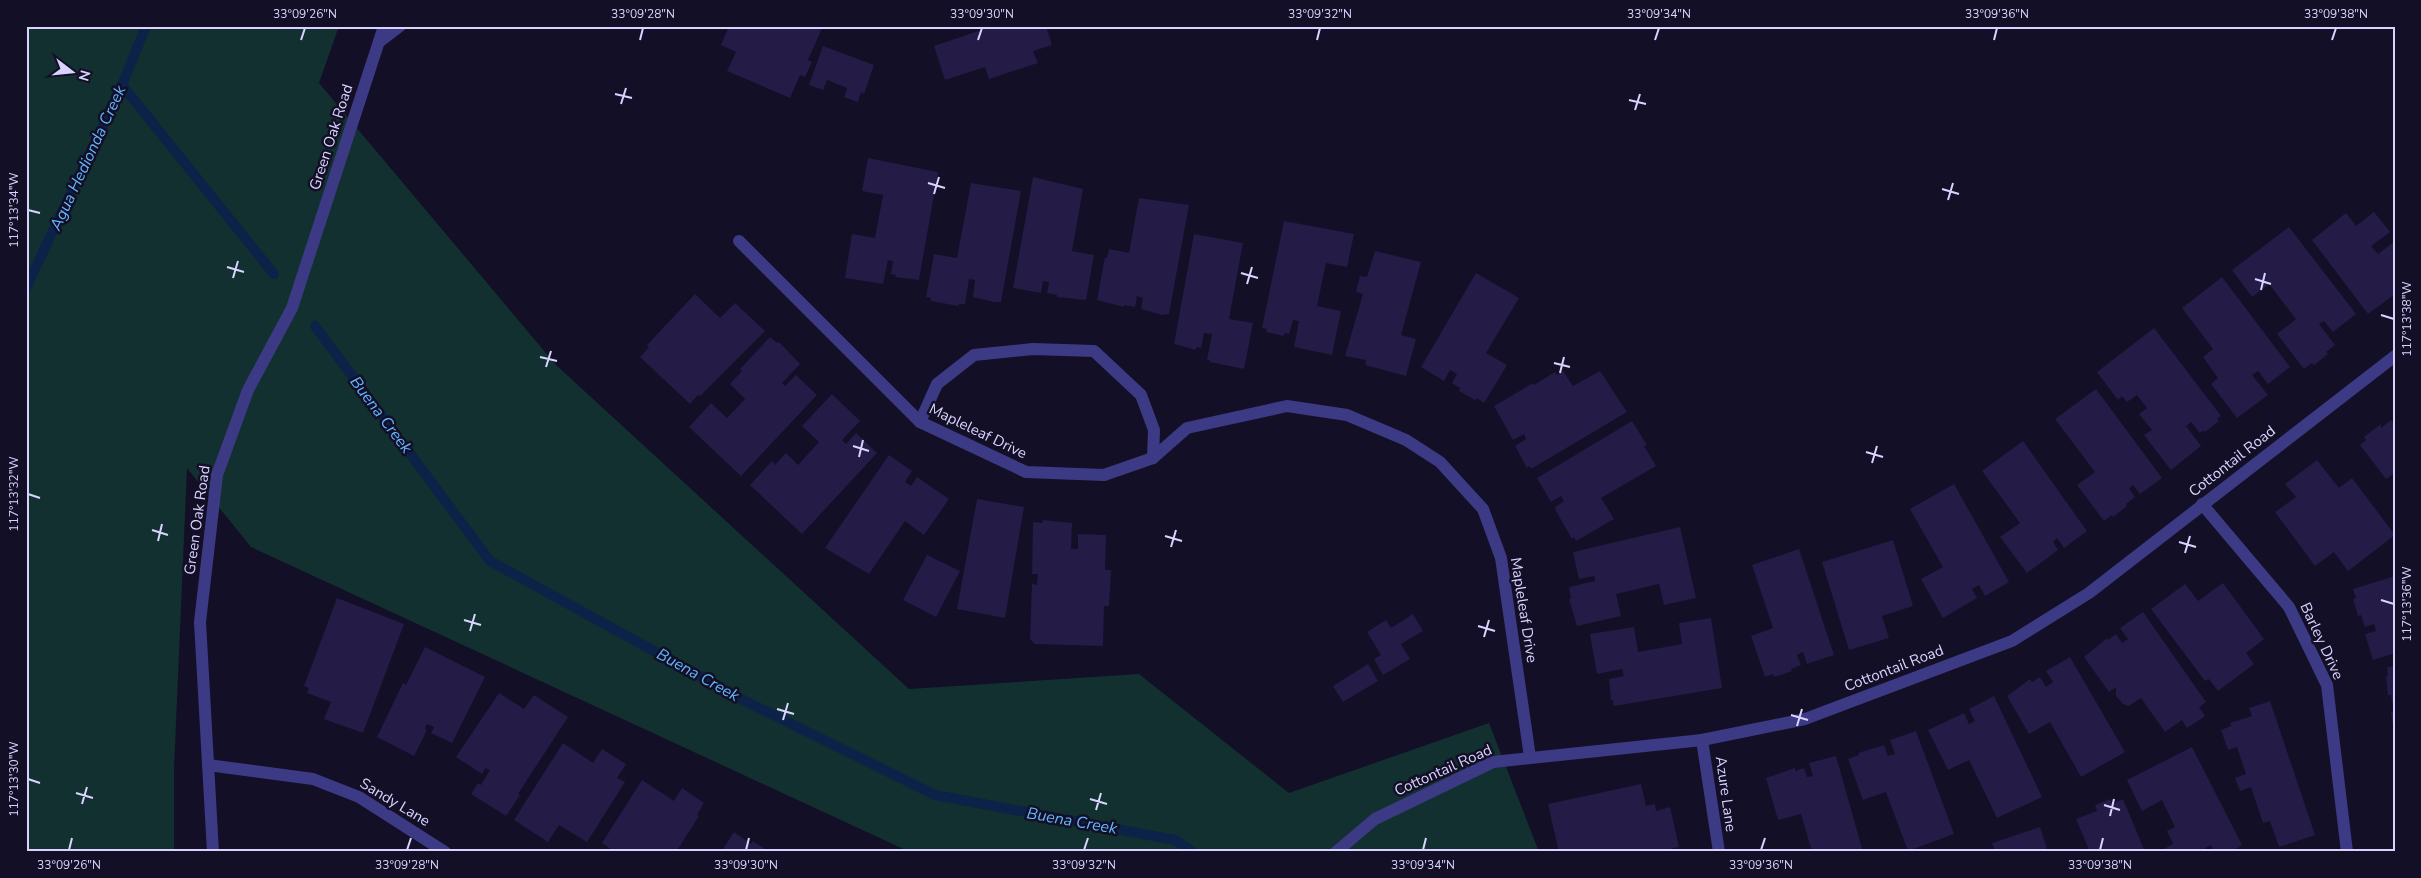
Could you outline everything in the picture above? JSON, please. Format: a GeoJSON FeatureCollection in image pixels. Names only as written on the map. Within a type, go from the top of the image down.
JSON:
{"type":"FeatureCollection","features":[{"type":"Feature","properties":{"kind":"street","name":"Green Oak Road"},"geometry":{"type":"LineString","coordinates":[[212,852],[200,622],[217,475],[248,390],[292,308],[384,26]]}},
{"type":"Feature","properties":{"kind":"street"},"geometry":{"type":"LineString","coordinates":[[379,42],[400,26]]}},
{"type":"Feature","properties":{"kind":"street","name":"Mapleleaf Drive"},"geometry":{"type":"LineString","coordinates":[[739,241],[920,422],[1026,472],[1104,475],[1153,458],[1187,428],[1287,406],[1347,415],[1406,440],[1440,462],[1482,509],[1501,558],[1530,757]]}},
{"type":"Feature","properties":{"kind":"street"},"geometry":{"type":"LineString","coordinates":[[920,422],[937,384],[974,355],[1033,349],[1094,350],[1141,395],[1154,430],[1153,458]]}},
{"type":"Feature","properties":{"kind":"street","name":"Cottontail Road"},"geometry":{"type":"LineString","coordinates":[[1336,852],[1375,819],[1493,762],[1702,740],[1805,719],[2012,642],[2089,593],[2395,356]]}},
{"type":"Feature","properties":{"kind":"street","name":"Barley Drive"},"geometry":{"type":"LineString","coordinates":[[2202,504],[2289,607],[2327,685],[2348,852]]}},
{"type":"Feature","properties":{"kind":"street","name":"Azure Lane"},"geometry":{"type":"LineString","coordinates":[[1702,740],[1719,852]]}},
{"type":"Feature","properties":{"kind":"street","name":"Sandy Lane"},"geometry":{"type":"LineString","coordinates":[[208,765],[313,780],[322,783],[359,797],[445,852]]}},
{"type":"Feature","properties":{"kind":"green space"},"geometry":{"type":"Polygon","coordinates":[[[26,26],[339,26],[319,83],[556,365],[909,689],[1139,674],[1289,793],[1489,723],[1539,852],[910,852],[251,547],[187,468],[174,769],[174,852],[26,852],[26,26]]]}},
{"type":"Feature","properties":{"kind":"building"},"geometry":{"type":"Polygon","coordinates":[[[729,26],[823,26],[808,60],[812,62],[805,77],[800,75],[790,98],[727,71],[736,52],[721,45],[729,26]]]}},
{"type":"Feature","properties":{"kind":"building"},"geometry":{"type":"Polygon","coordinates":[[[993,26],[1046,26],[1052,45],[1033,51],[1038,63],[989,79],[985,67],[945,80],[934,46],[993,26]]]}},
{"type":"Feature","properties":{"kind":"building"},"geometry":{"type":"Polygon","coordinates":[[[823,46],[874,65],[864,94],[861,92],[858,102],[844,97],[847,88],[827,80],[823,90],[809,85],[823,46]]]}},
{"type":"Feature","properties":{"kind":"building"},"geometry":{"type":"Polygon","coordinates":[[[868,158],[938,172],[919,280],[895,277],[896,275],[891,274],[893,261],[888,260],[883,284],[845,278],[852,234],[875,238],[883,195],[862,191],[868,158]]]}},
{"type":"Feature","properties":{"kind":"building"},"geometry":{"type":"Polygon","coordinates":[[[1033,177],[1083,189],[1072,251],[1094,255],[1086,300],[1057,297],[1057,295],[1047,293],[1049,282],[1043,281],[1041,293],[1013,288],[1033,177]]]}},
{"type":"Feature","properties":{"kind":"building"},"geometry":{"type":"Polygon","coordinates":[[[971,183],[1021,191],[1001,302],[973,297],[975,280],[969,279],[965,304],[959,304],[958,306],[931,301],[931,298],[926,297],[934,254],[957,258],[971,183]]]}},
{"type":"Feature","properties":{"kind":"building"},"geometry":{"type":"Polygon","coordinates":[[[1139,198],[1189,205],[1169,314],[1162,315],[1141,309],[1143,298],[1137,296],[1135,307],[1124,305],[1124,307],[1097,300],[1105,257],[1107,258],[1109,249],[1129,253],[1139,198]]]}},
{"type":"Feature","properties":{"kind":"building"},"geometry":{"type":"Polygon","coordinates":[[[2374,212],[2390,232],[2371,246],[2378,254],[2395,241],[2395,294],[2368,314],[2312,240],[2346,213],[2356,226],[2374,212]]]}},
{"type":"Feature","properties":{"kind":"building"},"geometry":{"type":"Polygon","coordinates":[[[1284,221],[1354,234],[1347,267],[1326,263],[1317,306],[1341,311],[1332,355],[1294,347],[1299,321],[1293,320],[1289,334],[1284,333],[1284,336],[1266,332],[1267,329],[1262,328],[1284,221]]]}},
{"type":"Feature","properties":{"kind":"building"},"geometry":{"type":"Polygon","coordinates":[[[2289,227],[2356,314],[2333,332],[2324,321],[2319,324],[2335,345],[2326,352],[2328,354],[2314,365],[2312,363],[2304,369],[2277,334],[2296,319],[2269,284],[2252,297],[2232,270],[2289,227]]]}},
{"type":"Feature","properties":{"kind":"building"},"geometry":{"type":"Polygon","coordinates":[[[1194,234],[1243,243],[1229,319],[1253,323],[1244,369],[1207,360],[1212,334],[1204,333],[1201,348],[1196,347],[1196,350],[1174,344],[1194,234]]]}},
{"type":"Feature","properties":{"kind":"building"},"geometry":{"type":"Polygon","coordinates":[[[1375,251],[1421,262],[1401,335],[1416,339],[1406,376],[1365,365],[1366,360],[1345,356],[1363,294],[1356,292],[1360,276],[1367,277],[1375,251]]]}},
{"type":"Feature","properties":{"kind":"building"},"geometry":{"type":"Polygon","coordinates":[[[1476,273],[1519,298],[1486,353],[1507,365],[1484,403],[1459,391],[1460,388],[1452,383],[1457,374],[1450,370],[1444,381],[1421,367],[1476,273]]]}},
{"type":"Feature","properties":{"kind":"building"},"geometry":{"type":"Polygon","coordinates":[[[2222,277],[2290,367],[2268,384],[2258,371],[2252,375],[2268,395],[2237,418],[2211,384],[2218,378],[2203,357],[2213,349],[2182,308],[2222,277]]]}},
{"type":"Feature","properties":{"kind":"building"},"geometry":{"type":"Polygon","coordinates":[[[695,294],[720,318],[735,303],[765,331],[690,404],[640,357],[649,347],[647,345],[695,294]]]}},
{"type":"Feature","properties":{"kind":"building"},"geometry":{"type":"Polygon","coordinates":[[[2154,328],[2221,416],[2217,419],[2219,421],[2205,432],[2204,430],[2200,433],[2191,422],[2186,426],[2201,446],[2171,470],[2144,435],[2152,430],[2139,414],[2147,408],[2137,395],[2127,402],[2122,396],[2118,400],[2097,372],[2154,328]]]}},
{"type":"Feature","properties":{"kind":"building"},"geometry":{"type":"Polygon","coordinates":[[[770,337],[777,343],[779,342],[800,364],[782,383],[785,386],[796,375],[817,395],[741,476],[689,427],[711,403],[727,418],[745,399],[730,384],[742,371],[740,369],[770,337]]]}},
{"type":"Feature","properties":{"kind":"building"},"geometry":{"type":"Polygon","coordinates":[[[1563,371],[1573,386],[1600,371],[1627,412],[1531,469],[1530,466],[1527,468],[1515,446],[1526,439],[1524,434],[1513,440],[1494,406],[1533,383],[1534,385],[1555,372],[1557,375],[1563,371]]]}},
{"type":"Feature","properties":{"kind":"building"},"geometry":{"type":"Polygon","coordinates":[[[2096,389],[2162,478],[2140,494],[2133,485],[2129,489],[2135,497],[2113,517],[2112,515],[2104,521],[2077,485],[2095,472],[2055,419],[2096,389]]]}},
{"type":"Feature","properties":{"kind":"building"},"geometry":{"type":"Polygon","coordinates":[[[832,394],[860,421],[842,440],[846,444],[856,433],[877,453],[802,534],[750,485],[772,461],[775,465],[786,453],[798,465],[819,442],[802,426],[832,394]]]}},
{"type":"Feature","properties":{"kind":"building"},"geometry":{"type":"Polygon","coordinates":[[[2391,420],[2395,425],[2395,473],[2386,479],[2360,445],[2366,440],[2364,437],[2381,424],[2381,428],[2391,420]]]}},
{"type":"Feature","properties":{"kind":"building"},"geometry":{"type":"Polygon","coordinates":[[[1632,421],[1647,445],[1644,446],[1656,466],[1601,498],[1614,519],[1576,541],[1574,537],[1572,539],[1556,511],[1555,507],[1564,501],[1561,496],[1551,502],[1537,478],[1632,421]]]}},
{"type":"Feature","properties":{"kind":"building"},"geometry":{"type":"Polygon","coordinates":[[[2023,441],[2087,531],[2064,548],[2057,538],[2053,542],[2058,550],[2027,573],[2000,537],[2020,523],[1982,471],[2023,441]]]}},
{"type":"Feature","properties":{"kind":"building"},"geometry":{"type":"Polygon","coordinates":[[[889,455],[912,471],[905,482],[911,486],[917,477],[949,499],[924,535],[905,521],[869,574],[825,548],[889,455]]]}},
{"type":"Feature","properties":{"kind":"building"},"geometry":{"type":"Polygon","coordinates":[[[2317,460],[2339,488],[2352,478],[2395,535],[2348,571],[2334,552],[2315,566],[2275,512],[2296,497],[2285,484],[2317,460]]]}},
{"type":"Feature","properties":{"kind":"building"},"geometry":{"type":"Polygon","coordinates":[[[1954,484],[2009,582],[1985,596],[1979,585],[1972,589],[1977,598],[1943,618],[1921,579],[1943,567],[1910,509],[1954,484]]]}},
{"type":"Feature","properties":{"kind":"building"},"geometry":{"type":"Polygon","coordinates":[[[977,499],[1024,507],[1005,618],[957,609],[977,499]]]}},
{"type":"Feature","properties":{"kind":"building"},"geometry":{"type":"Polygon","coordinates":[[[1043,520],[1072,523],[1071,549],[1078,549],[1078,534],[1106,535],[1105,570],[1111,570],[1109,606],[1104,606],[1103,646],[1035,644],[1030,639],[1032,584],[1037,585],[1038,574],[1032,574],[1033,522],[1042,523],[1043,520]]]}},
{"type":"Feature","properties":{"kind":"building"},"geometry":{"type":"Polygon","coordinates":[[[1680,527],[1696,598],[1664,605],[1659,584],[1616,594],[1621,616],[1577,626],[1569,599],[1571,599],[1569,587],[1595,581],[1594,576],[1579,579],[1573,552],[1680,527]]]}},
{"type":"Feature","properties":{"kind":"building"},"geometry":{"type":"Polygon","coordinates":[[[1893,540],[1913,606],[1882,616],[1889,638],[1849,650],[1822,562],[1893,540]]]}},
{"type":"Feature","properties":{"kind":"building"},"geometry":{"type":"Polygon","coordinates":[[[1799,549],[1834,655],[1807,664],[1803,652],[1797,655],[1801,665],[1791,669],[1792,671],[1774,677],[1773,674],[1765,677],[1751,636],[1773,628],[1752,565],[1799,549]]]}},
{"type":"Feature","properties":{"kind":"building"},"geometry":{"type":"Polygon","coordinates":[[[927,555],[960,571],[936,617],[903,600],[927,555]]]}},
{"type":"Feature","properties":{"kind":"building"},"geometry":{"type":"Polygon","coordinates":[[[2395,576],[2395,653],[2373,660],[2365,634],[2376,631],[2374,624],[2365,627],[2361,615],[2358,616],[2353,599],[2356,598],[2353,589],[2395,576]]]}},
{"type":"Feature","properties":{"kind":"building"},"geometry":{"type":"Polygon","coordinates":[[[2223,583],[2264,639],[2246,653],[2254,664],[2218,691],[2209,679],[2205,681],[2151,609],[2185,584],[2198,601],[2223,583]]]}},
{"type":"Feature","properties":{"kind":"building"},"geometry":{"type":"Polygon","coordinates":[[[337,598],[404,624],[363,733],[324,719],[331,702],[307,693],[309,688],[304,686],[337,598]]]}},
{"type":"Feature","properties":{"kind":"building"},"geometry":{"type":"Polygon","coordinates":[[[2143,612],[2206,702],[2199,707],[2205,716],[2187,728],[2182,720],[2165,732],[2141,698],[2129,706],[2123,704],[2116,696],[2116,687],[2109,692],[2084,657],[2107,638],[2108,640],[2116,634],[2122,643],[2128,639],[2120,628],[2143,612]]]}},
{"type":"Feature","properties":{"kind":"building"},"geometry":{"type":"Polygon","coordinates":[[[1413,614],[1423,631],[1401,644],[1410,659],[1383,675],[1374,659],[1381,655],[1367,632],[1386,620],[1391,628],[1413,614]]]}},
{"type":"Feature","properties":{"kind":"building"},"geometry":{"type":"Polygon","coordinates":[[[1711,618],[1722,688],[1614,706],[1613,700],[1611,700],[1609,679],[1624,676],[1622,669],[1597,674],[1590,634],[1634,627],[1638,652],[1682,644],[1679,623],[1711,618]]]}},
{"type":"Feature","properties":{"kind":"building"},"geometry":{"type":"Polygon","coordinates":[[[425,647],[485,677],[452,743],[431,733],[434,727],[427,724],[425,729],[427,730],[414,756],[377,737],[403,683],[406,685],[425,647]]]}},
{"type":"Feature","properties":{"kind":"building"},"geometry":{"type":"Polygon","coordinates":[[[2070,657],[2125,752],[2081,777],[2050,722],[2029,734],[2007,696],[2030,679],[2032,682],[2040,677],[2046,687],[2053,682],[2046,671],[2070,657]]]}},
{"type":"Feature","properties":{"kind":"building"},"geometry":{"type":"Polygon","coordinates":[[[1368,664],[1378,681],[1343,702],[1333,686],[1368,664]]]}},
{"type":"Feature","properties":{"kind":"building"},"geometry":{"type":"Polygon","coordinates":[[[2395,666],[2395,703],[2392,703],[2391,695],[2388,695],[2386,676],[2388,676],[2387,667],[2395,666]]]}},
{"type":"Feature","properties":{"kind":"building"},"geometry":{"type":"Polygon","coordinates":[[[499,693],[524,709],[534,695],[568,717],[518,794],[520,795],[506,816],[471,794],[478,783],[481,785],[490,770],[485,768],[482,774],[456,757],[499,693]]]}},
{"type":"Feature","properties":{"kind":"building"},"geometry":{"type":"Polygon","coordinates":[[[1994,696],[2042,797],[1997,818],[1969,760],[1948,770],[1928,730],[1964,713],[1969,724],[1975,721],[1969,709],[1994,696]]]}},
{"type":"Feature","properties":{"kind":"building"},"geometry":{"type":"Polygon","coordinates":[[[2270,701],[2315,835],[2279,847],[2270,821],[2263,823],[2251,787],[2240,791],[2235,778],[2246,774],[2237,747],[2228,750],[2221,730],[2231,726],[2230,723],[2252,716],[2249,708],[2270,701]]]}},
{"type":"Feature","properties":{"kind":"building"},"geometry":{"type":"Polygon","coordinates":[[[2391,712],[2395,712],[2395,733],[2394,733],[2391,712]]]}},
{"type":"Feature","properties":{"kind":"building"},"geometry":{"type":"Polygon","coordinates":[[[1916,731],[1954,834],[1908,851],[1886,792],[1863,800],[1848,759],[1859,755],[1858,753],[1884,745],[1888,756],[1895,754],[1890,740],[1916,731]]]}},
{"type":"Feature","properties":{"kind":"building"},"geometry":{"type":"Polygon","coordinates":[[[563,743],[593,763],[602,749],[626,764],[617,778],[625,782],[587,842],[559,825],[548,842],[514,820],[563,743]]]}},
{"type":"Feature","properties":{"kind":"building"},"geometry":{"type":"Polygon","coordinates":[[[2192,747],[2242,845],[2232,852],[2214,852],[2211,845],[2205,848],[2207,852],[2163,852],[2162,850],[2173,844],[2167,831],[2175,827],[2162,800],[2142,811],[2127,780],[2192,747]]]}},
{"type":"Feature","properties":{"kind":"building"},"geometry":{"type":"Polygon","coordinates":[[[1836,756],[1863,852],[1812,852],[1801,814],[1778,820],[1766,778],[1795,768],[1795,771],[1804,768],[1807,777],[1813,776],[1809,763],[1836,756]]]}},
{"type":"Feature","properties":{"kind":"building"},"geometry":{"type":"Polygon","coordinates":[[[642,780],[674,801],[682,788],[704,803],[697,815],[699,816],[676,852],[615,852],[602,843],[642,780]]]}},
{"type":"Feature","properties":{"kind":"building"},"geometry":{"type":"Polygon","coordinates":[[[1641,784],[1646,806],[1655,804],[1656,811],[1670,807],[1679,847],[1657,852],[1559,852],[1548,804],[1641,784]]]}},
{"type":"Feature","properties":{"kind":"building"},"geometry":{"type":"Polygon","coordinates":[[[2110,799],[2112,804],[2123,799],[2145,852],[2090,852],[2076,819],[2097,811],[2095,805],[2110,799]]]}},
{"type":"Feature","properties":{"kind":"building"},"geometry":{"type":"Polygon","coordinates":[[[2040,827],[2048,852],[1995,852],[1992,843],[2040,827]]]}},
{"type":"Feature","properties":{"kind":"building"},"geometry":{"type":"Polygon","coordinates":[[[734,832],[751,844],[753,841],[769,852],[721,852],[734,832]]]}},
{"type":"Feature","properties":{"kind":"waterway","name":"Agua Hedionda Creek"},"geometry":{"type":"LineString","coordinates":[[26,288],[122,85],[146,26]]}},
{"type":"Feature","properties":{"kind":"waterway","name":"Buena Creek"},"geometry":{"type":"LineString","coordinates":[[122,85],[274,274]]}},
{"type":"Feature","properties":{"kind":"waterway","name":"Buena Creek"},"geometry":{"type":"LineString","coordinates":[[315,326],[490,561],[745,701],[935,795],[1175,840],[1193,852]]}}]}
